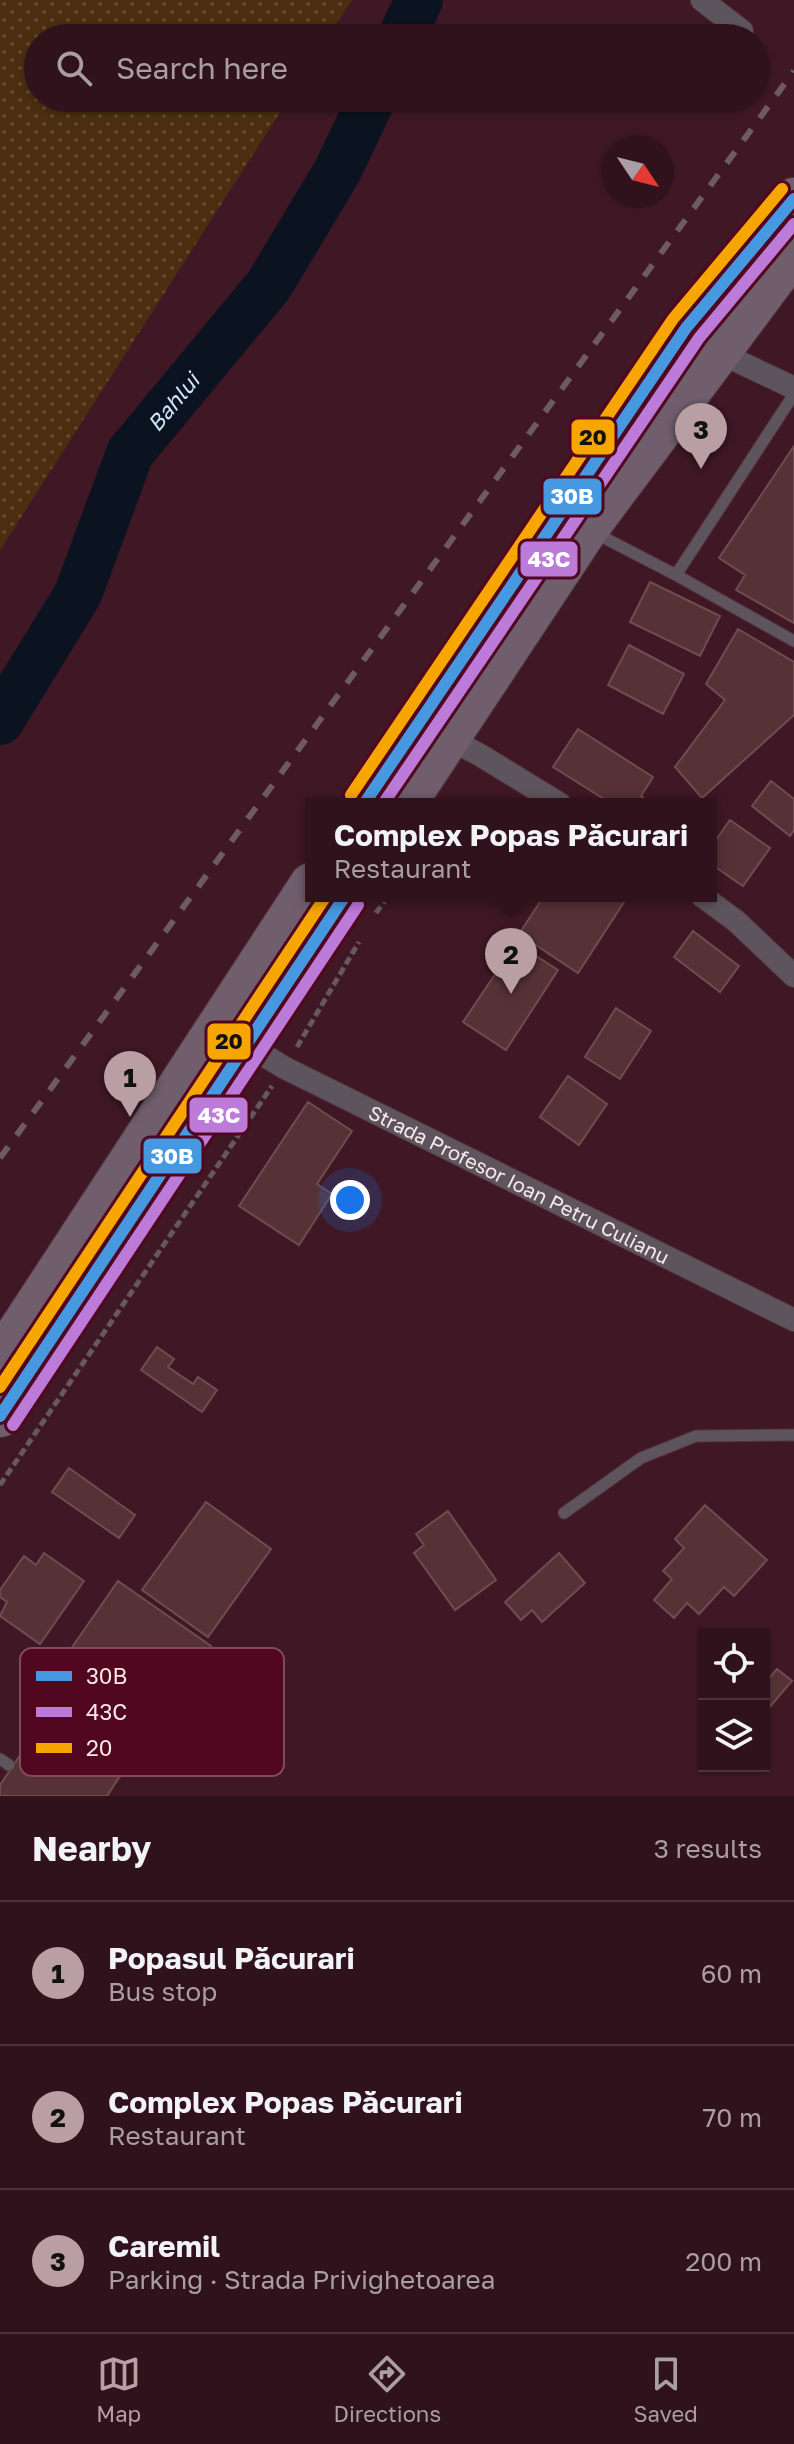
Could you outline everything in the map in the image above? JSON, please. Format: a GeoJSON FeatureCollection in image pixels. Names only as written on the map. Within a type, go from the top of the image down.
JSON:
{"type":"FeatureCollection","features":[{"type":"Feature","properties":{"kind":"highway"},"geometry":{"type":"LineString","coordinates":[[368,798],[686,328],[794,199]]}},
{"type":"Feature","properties":{"kind":"highway"},"geometry":{"type":"LineString","coordinates":[[409,798],[587,529],[794,252]]}},
{"type":"Feature","properties":{"kind":"highway"},"geometry":{"type":"LineString","coordinates":[[0,1360],[305,893]]}},
{"type":"Feature","properties":{"kind":"highway"},"geometry":{"type":"LineString","coordinates":[[0,1416],[245,1044],[357,910]]}},
{"type":"Feature","properties":{"kind":"street"},"geometry":{"type":"LineString","coordinates":[[702,0],[733,24]]}},
{"type":"Feature","properties":{"kind":"street"},"geometry":{"type":"LineString","coordinates":[[718,352],[794,391]]}},
{"type":"Feature","properties":{"kind":"street"},"geometry":{"type":"LineString","coordinates":[[448,738],[550,798]]}},
{"type":"Feature","properties":{"kind":"street"},"geometry":{"type":"LineString","coordinates":[[710,902],[736,921],[794,976]]}},
{"type":"Feature","properties":{"kind":"street","name":"Strada Profesor Ioan Petru Culianu"},"geometry":{"type":"LineString","coordinates":[[245,1044],[285,1068],[794,1320]]}},
{"type":"Feature","properties":{"kind":"lane"},"geometry":{"type":"LineString","coordinates":[[676,575],[794,391]]}},
{"type":"Feature","properties":{"kind":"lane"},"geometry":{"type":"LineString","coordinates":[[587,529],[794,641]]}},
{"type":"Feature","properties":{"kind":"lane"},"geometry":{"type":"LineString","coordinates":[[564,1513],[641,1458],[696,1436],[794,1435]]}},
{"type":"Feature","properties":{"kind":"path"},"geometry":{"type":"LineString","coordinates":[[0,1485],[285,1068],[361,937]]}},
{"type":"Feature","properties":{"kind":"shaded area"},"geometry":{"type":"Polygon","coordinates":[[[0,0],[352,0],[336,24],[24,24],[24,112],[280,112],[0,550],[0,0]]]}},
{"type":"Feature","properties":{"kind":"building"},"geometry":{"type":"Polygon","coordinates":[[[794,446],[794,623],[736,590],[745,575],[719,558],[794,446]]]}},
{"type":"Feature","properties":{"kind":"building"},"geometry":{"type":"Polygon","coordinates":[[[650,582],[720,616],[700,656],[630,622],[650,582]]]}},
{"type":"Feature","properties":{"kind":"building"},"geometry":{"type":"Polygon","coordinates":[[[738,629],[794,662],[794,715],[702,798],[675,767],[725,700],[706,684],[738,629]]]}},
{"type":"Feature","properties":{"kind":"building"},"geometry":{"type":"Polygon","coordinates":[[[629,645],[684,674],[663,714],[608,685],[629,645]]]}},
{"type":"Feature","properties":{"kind":"building"},"geometry":{"type":"Polygon","coordinates":[[[578,729],[653,777],[641,796],[643,798],[602,798],[553,767],[578,729]]]}},
{"type":"Feature","properties":{"kind":"building"},"geometry":{"type":"Polygon","coordinates":[[[771,781],[794,799],[794,830],[790,836],[752,806],[771,781]]]}},
{"type":"Feature","properties":{"kind":"building"},"geometry":{"type":"Polygon","coordinates":[[[730,820],[770,848],[743,886],[717,868],[717,838],[730,820]]]}},
{"type":"Feature","properties":{"kind":"building"},"geometry":{"type":"Polygon","coordinates":[[[540,902],[624,902],[578,973],[519,934],[540,902]]]}},
{"type":"Feature","properties":{"kind":"building"},"geometry":{"type":"Polygon","coordinates":[[[693,931],[739,966],[720,992],[674,957],[693,931]]]}},
{"type":"Feature","properties":{"kind":"building"},"geometry":{"type":"Polygon","coordinates":[[[516,943],[558,970],[506,1050],[463,1022],[516,943]]]}},
{"type":"Feature","properties":{"kind":"building"},"geometry":{"type":"Polygon","coordinates":[[[616,1008],[651,1031],[620,1079],[585,1057],[616,1008]]]}},
{"type":"Feature","properties":{"kind":"building"},"geometry":{"type":"Polygon","coordinates":[[[568,1076],[607,1104],[579,1145],[540,1117],[568,1076]]]}},
{"type":"Feature","properties":{"kind":"building"},"geometry":{"type":"Polygon","coordinates":[[[308,1102],[352,1131],[317,1184],[332,1194],[299,1245],[239,1206],[308,1102]]]}},
{"type":"Feature","properties":{"kind":"building"},"geometry":{"type":"Polygon","coordinates":[[[157,1347],[174,1359],[168,1367],[193,1384],[198,1377],[217,1390],[202,1412],[141,1370],[157,1347]]]}},
{"type":"Feature","properties":{"kind":"building"},"geometry":{"type":"Polygon","coordinates":[[[69,1468],[135,1515],[119,1538],[52,1492],[69,1468]]]}},
{"type":"Feature","properties":{"kind":"building"},"geometry":{"type":"Polygon","coordinates":[[[206,1502],[271,1549],[208,1637],[142,1590],[206,1502]]]}},
{"type":"Feature","properties":{"kind":"building"},"geometry":{"type":"Polygon","coordinates":[[[705,1505],[767,1560],[734,1596],[724,1587],[699,1614],[687,1603],[674,1618],[654,1600],[672,1579],[663,1571],[684,1548],[675,1539],[705,1505]]]}},
{"type":"Feature","properties":{"kind":"building"},"geometry":{"type":"Polygon","coordinates":[[[448,1511],[496,1580],[455,1610],[414,1553],[424,1545],[416,1534],[448,1511]]]}},
{"type":"Feature","properties":{"kind":"building"},"geometry":{"type":"Polygon","coordinates":[[[44,1553],[84,1581],[40,1644],[0,1616],[7,1602],[0,1597],[0,1590],[24,1556],[36,1565],[44,1553]]]}},
{"type":"Feature","properties":{"kind":"building"},"geometry":{"type":"Polygon","coordinates":[[[559,1553],[585,1583],[542,1622],[532,1610],[521,1620],[505,1602],[559,1553]]]}},
{"type":"Feature","properties":{"kind":"building"},"geometry":{"type":"Polygon","coordinates":[[[118,1581],[211,1646],[210,1648],[72,1648],[118,1581]]]}},
{"type":"Feature","properties":{"kind":"building"},"geometry":{"type":"Polygon","coordinates":[[[777,1669],[792,1681],[770,1707],[770,1700],[770,1677],[777,1669]]]}},
{"type":"Feature","properties":{"kind":"building"},"geometry":{"type":"Polygon","coordinates":[[[20,1755],[20,1776],[120,1776],[107,1796],[0,1796],[0,1785],[20,1755]]]}},
{"type":"Feature","properties":{"kind":"waterway","name":"Bahlui"},"geometry":{"type":"LineString","coordinates":[[408,24],[419,0]]}},
{"type":"Feature","properties":{"kind":"waterway","name":"Bahlui"},"geometry":{"type":"LineString","coordinates":[[0,721],[78,594],[130,453],[269,285],[338,170],[365,112]]}},
{"type":"Feature","properties":{"kind":"railway"},"geometry":{"type":"LineString","coordinates":[[770,104],[794,71]]}},
{"type":"Feature","properties":{"kind":"railway"},"geometry":{"type":"LineString","coordinates":[[0,1158],[764,112]]}},
{"type":"Feature","properties":{"kind":"transit line","name":"20"},"geometry":{"type":"LineString","coordinates":[[351,795],[673,319],[782,189]]}},
{"type":"Feature","properties":{"kind":"transit line","name":"30B"},"geometry":{"type":"LineString","coordinates":[[368,798],[686,328],[794,199]]}},
{"type":"Feature","properties":{"kind":"transit line","name":"43C"},"geometry":{"type":"LineString","coordinates":[[387,798],[699,338],[794,224]]}},
{"type":"Feature","properties":{"kind":"transit line","name":"20"},"geometry":{"type":"LineString","coordinates":[[0,1387],[322,902]]}},
{"type":"Feature","properties":{"kind":"transit line","name":"30B"},"geometry":{"type":"LineString","coordinates":[[0,1416],[341,902]]}},
{"type":"Feature","properties":{"kind":"transit line","name":"43C"},"geometry":{"type":"LineString","coordinates":[[13,1425],[358,905]]}},
{"type":"Feature","properties":{"kind":"place","name":"Caremil"},"geometry":{"type":"Point","coordinates":[701,469]}},
{"type":"Feature","properties":{"kind":"place","name":"Complex Popas Păcurari"},"geometry":{"type":"Point","coordinates":[511,994]}},
{"type":"Feature","properties":{"kind":"place","name":"Popasul Păcurari"},"geometry":{"type":"Point","coordinates":[130,1117]}}]}
